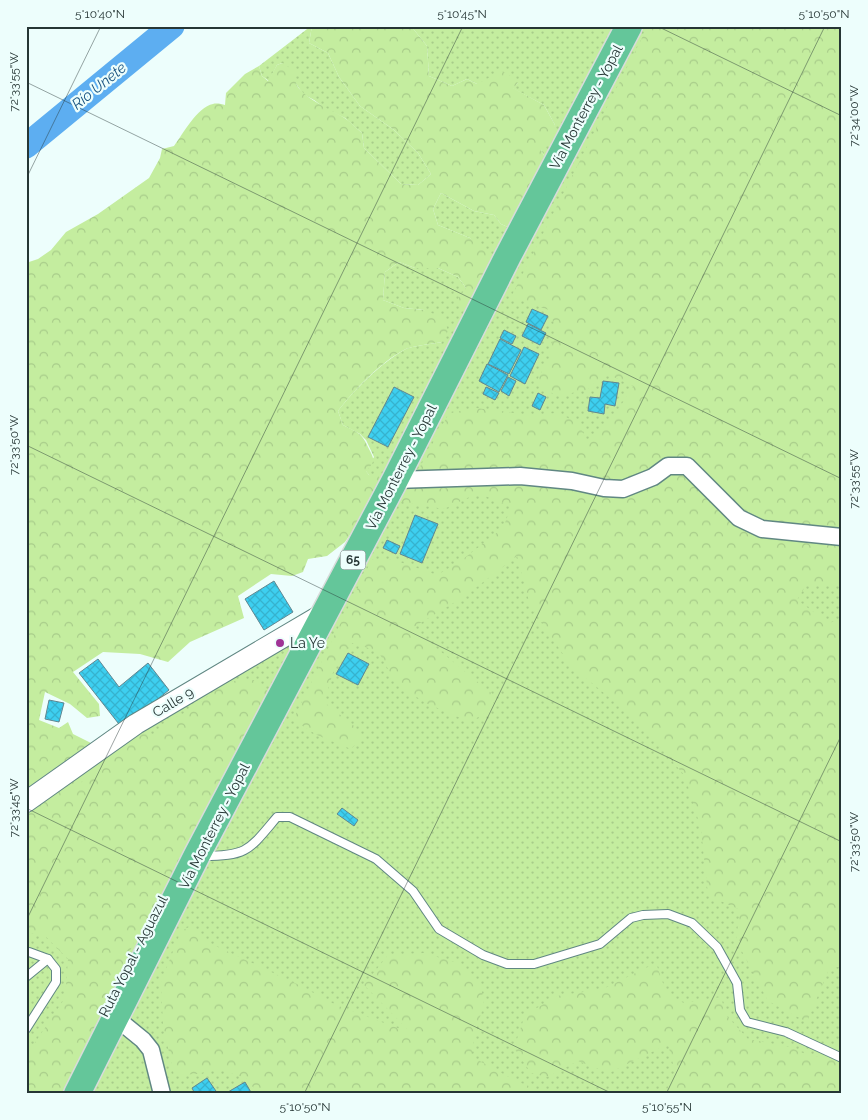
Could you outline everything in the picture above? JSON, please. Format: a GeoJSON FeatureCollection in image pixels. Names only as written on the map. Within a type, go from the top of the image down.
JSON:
{"type":"FeatureCollection","features":[{"type":"Feature","properties":{"kind":"highway","name":"Vía Monterrey - Yopal"},"geometry":{"type":"LineString","coordinates":[[326,612],[512,248],[629,26]]}},
{"type":"Feature","properties":{"kind":"street"},"geometry":{"type":"LineString","coordinates":[[395,480],[520,476],[623,489],[653,477],[668,466],[687,466],[739,518],[762,529],[842,537]]}},
{"type":"Feature","properties":{"kind":"street"},"geometry":{"type":"LineString","coordinates":[[116,1018],[143,1040],[151,1050],[162,1094]]}},
{"type":"Feature","properties":{"kind":"lane"},"geometry":{"type":"LineString","coordinates":[[26,802],[136,724],[326,612]]}},
{"type":"Feature","properties":{"kind":"lane","name":"Ruta Yopal - Aguazul"},"geometry":{"type":"LineString","coordinates":[[77,1094],[197,856],[326,612]]}},
{"type":"Feature","properties":{"kind":"lane"},"geometry":{"type":"LineString","coordinates":[[197,856],[229,856],[242,852],[253,846],[277,817],[290,817],[376,858],[413,891],[438,929],[483,955],[507,964],[534,964],[600,944],[631,918],[643,915],[668,914],[692,923],[717,947],[737,983],[740,1010],[747,1022],[786,1032],[842,1058]]}},
{"type":"Feature","properties":{"kind":"lane"},"geometry":{"type":"LineString","coordinates":[[26,953],[29,952],[48,959],[56,969],[56,982],[30,1017],[26,1029]]}},
{"type":"Feature","properties":{"kind":"lane"},"geometry":{"type":"LineString","coordinates":[[26,977],[48,959]]}},
{"type":"Feature","properties":{"kind":"green space"},"geometry":{"type":"Polygon","coordinates":[[[311,26],[309,43],[328,53],[339,77],[360,106],[394,130],[418,153],[431,174],[418,185],[401,184],[364,148],[362,133],[345,118],[326,109],[303,94],[282,63],[277,65],[269,81],[262,76],[259,66],[311,26]]]}},
{"type":"Feature","properties":{"kind":"green space"},"geometry":{"type":"Polygon","coordinates":[[[312,26],[411,26],[427,46],[429,76],[452,86],[467,79],[477,84],[502,71],[511,76],[518,83],[513,88],[544,105],[555,125],[553,140],[541,150],[549,165],[512,229],[501,224],[494,215],[474,211],[441,193],[433,209],[438,225],[470,238],[492,256],[495,271],[476,309],[464,307],[457,300],[466,288],[458,277],[438,268],[415,268],[399,262],[385,272],[383,300],[404,308],[424,310],[444,318],[448,331],[442,342],[416,346],[395,355],[359,386],[338,411],[343,425],[362,436],[367,444],[373,461],[366,471],[369,475],[378,476],[385,486],[345,542],[327,556],[308,559],[303,572],[292,576],[271,574],[238,596],[244,618],[190,642],[168,662],[140,654],[103,652],[73,672],[99,704],[100,716],[87,718],[70,704],[45,692],[39,720],[59,728],[68,722],[73,734],[91,743],[26,789],[26,747],[28,745],[26,742],[26,263],[38,259],[51,250],[66,232],[98,214],[149,178],[160,158],[162,149],[174,146],[201,110],[213,104],[225,105],[226,93],[245,74],[259,66],[262,76],[268,81],[277,65],[282,63],[295,71],[296,82],[303,93],[346,119],[362,133],[364,148],[401,184],[418,185],[431,174],[418,153],[394,130],[360,106],[339,77],[328,53],[309,43],[312,26]]]}},
{"type":"Feature","properties":{"kind":"green space"},"geometry":{"type":"Polygon","coordinates":[[[411,26],[620,26],[549,165],[541,150],[555,125],[544,105],[512,88],[518,83],[477,84],[467,79],[452,86],[429,76],[427,46],[411,26]]]}},
{"type":"Feature","properties":{"kind":"green space"},"geometry":{"type":"Polygon","coordinates":[[[639,26],[842,26],[842,1094],[26,1094],[26,813],[117,747],[334,616],[639,26]]]}},
{"type":"Feature","properties":{"kind":"green space"},"geometry":{"type":"Polygon","coordinates":[[[648,26],[842,26],[842,585],[806,585],[797,600],[829,623],[842,619],[842,966],[829,969],[807,1022],[768,1001],[736,940],[740,910],[708,895],[701,829],[685,776],[637,720],[571,666],[530,605],[517,556],[465,596],[412,628],[496,697],[490,710],[470,722],[428,704],[397,685],[378,651],[352,643],[335,666],[324,702],[353,725],[363,737],[351,749],[317,735],[293,720],[372,559],[391,559],[437,575],[458,563],[503,528],[511,507],[478,493],[444,509],[401,502],[449,413],[476,408],[529,415],[558,413],[578,423],[587,441],[618,410],[633,386],[605,373],[587,390],[556,396],[536,382],[550,357],[555,327],[549,310],[511,297],[648,26]]]}},
{"type":"Feature","properties":{"kind":"green space"},"geometry":{"type":"Polygon","coordinates":[[[441,193],[474,211],[494,215],[501,224],[512,229],[495,271],[470,238],[438,225],[433,209],[441,193]]]}},
{"type":"Feature","properties":{"kind":"green space"},"geometry":{"type":"Polygon","coordinates":[[[399,262],[415,268],[438,268],[458,277],[466,288],[476,309],[385,486],[365,470],[374,457],[366,440],[360,434],[343,425],[338,411],[368,378],[386,362],[404,350],[442,342],[424,310],[404,308],[383,300],[385,272],[399,262]]]}},
{"type":"Feature","properties":{"kind":"green space"},"geometry":{"type":"Polygon","coordinates":[[[255,680],[271,694],[152,923],[135,940],[109,998],[108,1013],[66,1094],[26,1094],[26,1056],[65,998],[68,959],[44,935],[26,933],[26,813],[62,788],[82,782],[89,768],[142,732],[157,736],[173,718],[192,710],[223,683],[255,680]]]}},
{"type":"Feature","properties":{"kind":"green space"},"geometry":{"type":"Polygon","coordinates":[[[191,926],[207,942],[297,984],[336,1005],[411,1033],[364,985],[388,955],[424,953],[454,962],[480,982],[484,1004],[471,1056],[516,1081],[549,1094],[258,1094],[246,1078],[217,1069],[197,1074],[174,1075],[163,1025],[161,982],[181,931],[191,926]]]}},
{"type":"Feature","properties":{"kind":"green space"},"geometry":{"type":"Polygon","coordinates":[[[656,963],[667,995],[684,1003],[721,997],[726,1015],[748,1039],[789,1047],[815,1058],[842,1038],[842,1094],[665,1094],[675,1072],[668,1044],[609,1073],[578,1061],[547,1077],[531,1073],[514,1048],[525,1015],[557,996],[603,989],[656,963]]]}},
{"type":"Feature","properties":{"kind":"building"},"geometry":{"type":"Polygon","coordinates":[[[532,309],[548,316],[541,330],[526,322],[532,309]]]}},
{"type":"Feature","properties":{"kind":"building"},"geometry":{"type":"Polygon","coordinates":[[[528,324],[546,333],[540,345],[522,336],[528,324]]]}},
{"type":"Feature","properties":{"kind":"building"},"geometry":{"type":"Polygon","coordinates":[[[504,330],[516,336],[512,344],[500,338],[504,330]]]}},
{"type":"Feature","properties":{"kind":"building"},"geometry":{"type":"Polygon","coordinates":[[[500,339],[521,350],[509,374],[488,364],[500,339]]]}},
{"type":"Feature","properties":{"kind":"building"},"geometry":{"type":"Polygon","coordinates":[[[524,347],[539,354],[525,384],[510,376],[524,347]]]}},
{"type":"Feature","properties":{"kind":"building"},"geometry":{"type":"Polygon","coordinates":[[[487,364],[508,375],[499,392],[479,381],[487,364]]]}},
{"type":"Feature","properties":{"kind":"building"},"geometry":{"type":"Polygon","coordinates":[[[508,377],[516,381],[509,396],[501,391],[508,377]]]}},
{"type":"Feature","properties":{"kind":"building"},"geometry":{"type":"Polygon","coordinates":[[[603,381],[619,383],[615,406],[605,404],[604,414],[588,411],[590,397],[600,398],[603,381]]]}},
{"type":"Feature","properties":{"kind":"building"},"geometry":{"type":"Polygon","coordinates":[[[394,387],[414,397],[388,447],[368,437],[394,387]]]}},
{"type":"Feature","properties":{"kind":"building"},"geometry":{"type":"Polygon","coordinates":[[[486,387],[499,393],[495,400],[483,394],[486,387]]]}},
{"type":"Feature","properties":{"kind":"building"},"geometry":{"type":"Polygon","coordinates":[[[538,393],[546,397],[540,410],[532,406],[538,393]]]}},
{"type":"Feature","properties":{"kind":"building"},"geometry":{"type":"Polygon","coordinates":[[[415,515],[438,524],[422,563],[400,554],[415,515]]]}},
{"type":"Feature","properties":{"kind":"building"},"geometry":{"type":"Polygon","coordinates":[[[387,540],[400,546],[396,554],[383,548],[387,540]]]}},
{"type":"Feature","properties":{"kind":"building"},"geometry":{"type":"Polygon","coordinates":[[[274,581],[293,612],[264,630],[245,599],[274,581]]]}},
{"type":"Feature","properties":{"kind":"building"},"geometry":{"type":"Polygon","coordinates":[[[348,653],[369,664],[358,685],[336,674],[348,653]]]}},
{"type":"Feature","properties":{"kind":"building"},"geometry":{"type":"Polygon","coordinates":[[[98,659],[119,687],[148,663],[169,690],[122,728],[79,673],[98,659]]]}},
{"type":"Feature","properties":{"kind":"building"},"geometry":{"type":"Polygon","coordinates":[[[49,700],[64,703],[59,722],[45,719],[49,700]]]}},
{"type":"Feature","properties":{"kind":"building"},"geometry":{"type":"Polygon","coordinates":[[[342,808],[358,820],[354,826],[337,814],[342,808]]]}},
{"type":"Feature","properties":{"kind":"building"},"geometry":{"type":"Polygon","coordinates":[[[207,1078],[218,1094],[195,1094],[192,1088],[207,1078]]]}},
{"type":"Feature","properties":{"kind":"building"},"geometry":{"type":"Polygon","coordinates":[[[245,1082],[252,1094],[229,1094],[228,1092],[245,1082]]]}},
{"type":"Feature","properties":{"kind":"waterway","name":"Río Unete"},"geometry":{"type":"LineString","coordinates":[[26,146],[172,26]]}},
{"type":"Feature","properties":{"kind":"place","name":"La Ye"},"geometry":{"type":"Point","coordinates":[280,643]}}]}
